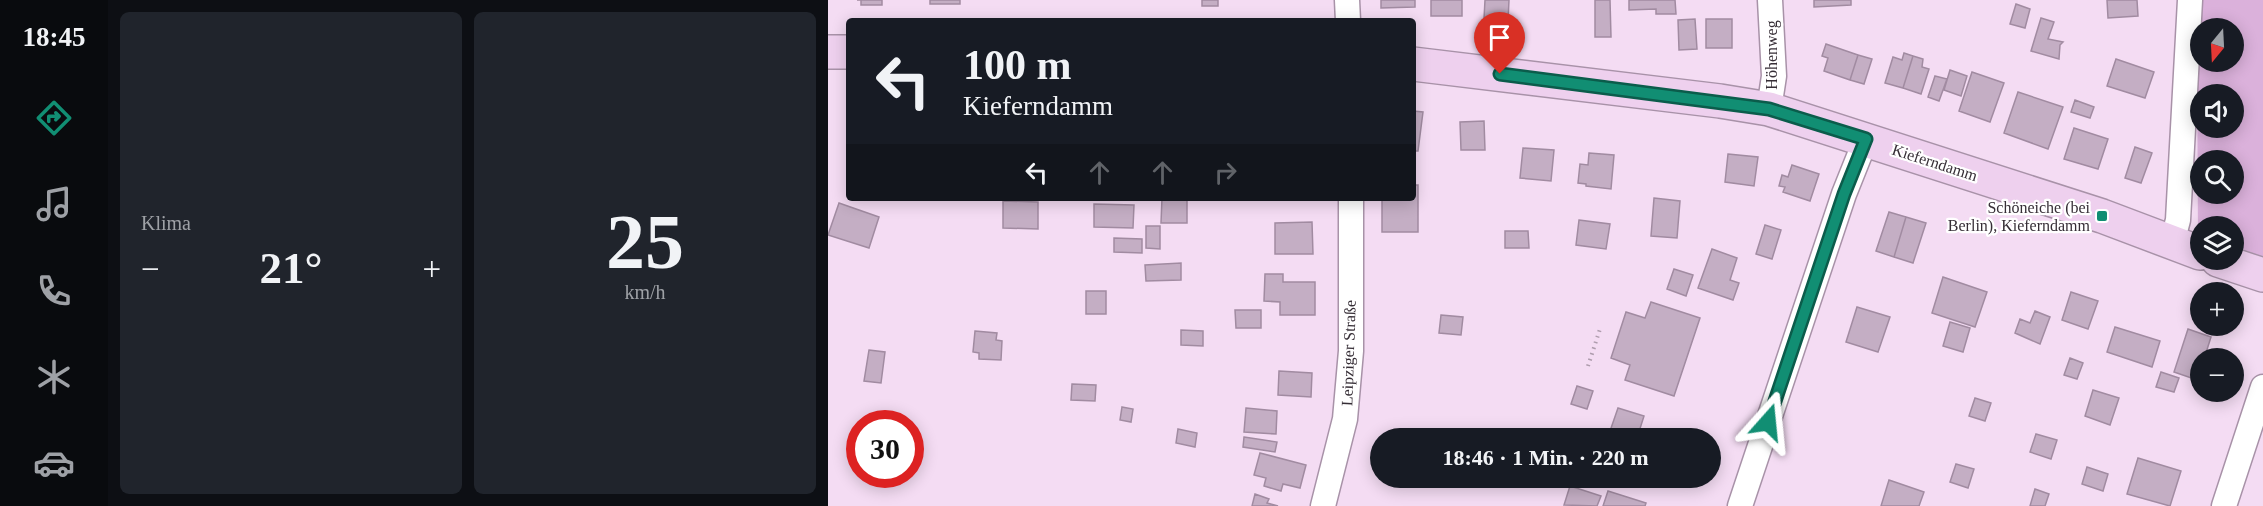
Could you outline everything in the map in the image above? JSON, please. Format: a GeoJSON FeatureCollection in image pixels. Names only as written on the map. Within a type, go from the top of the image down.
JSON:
{"type":"FeatureCollection","features":[{"type":"Feature","properties":{"kind":"street"},"geometry":{"type":"LineString","coordinates":[[1347,0],[1348,18]]}},
{"type":"Feature","properties":{"kind":"street","name":"Höhenweg"},"geometry":{"type":"LineString","coordinates":[[1769,109],[1774,76],[1770,0]]}},
{"type":"Feature","properties":{"kind":"street"},"geometry":{"type":"LineString","coordinates":[[2186,248],[2178,220],[2190,0]]}},
{"type":"Feature","properties":{"kind":"street"},"geometry":{"type":"LineString","coordinates":[[828,52],[846,52]]}},
{"type":"Feature","properties":{"kind":"street","name":"Kieferndamm"},"geometry":{"type":"LineString","coordinates":[[1416,64],[1708,99],[1769,109],[2102,216],[2186,248]]}},
{"type":"Feature","properties":{"kind":"street"},"geometry":{"type":"LineString","coordinates":[[1740,506],[1844,194],[1866,139]]}},
{"type":"Feature","properties":{"kind":"street","name":"Leipziger Straße"},"geometry":{"type":"LineString","coordinates":[[1323,506],[1346,419],[1351,351],[1351,201]]}},
{"type":"Feature","properties":{"kind":"street"},"geometry":{"type":"LineString","coordinates":[[2244,269],[2263,275]]}},
{"type":"Feature","properties":{"kind":"street"},"geometry":{"type":"LineString","coordinates":[[2224,506],[2263,387]]}},
{"type":"Feature","properties":{"kind":"path"},"geometry":{"type":"LineString","coordinates":[[1588,366],[1600,329]]}},
{"type":"Feature","properties":{"kind":"shaded area"},"geometry":{"type":"Polygon","coordinates":[[[2192,0],[2263,0],[2263,262],[2244,255],[2244,216],[2198,216],[2198,204],[2244,204],[2244,150],[2198,150],[2197,138],[2244,138],[2244,84],[2197,84],[2197,72],[2244,72],[2244,18],[2194,18],[2192,0]]]}},
{"type":"Feature","properties":{"kind":"building"},"geometry":{"type":"Polygon","coordinates":[[[861,0],[882,0],[882,5],[861,5],[861,0]]]}},
{"type":"Feature","properties":{"kind":"building"},"geometry":{"type":"Polygon","coordinates":[[[930,0],[960,0],[960,4],[930,4],[930,0]]]}},
{"type":"Feature","properties":{"kind":"building"},"geometry":{"type":"Polygon","coordinates":[[[1202,0],[1218,0],[1218,6],[1202,6],[1202,0]]]}},
{"type":"Feature","properties":{"kind":"building"},"geometry":{"type":"Polygon","coordinates":[[[1381,0],[1415,0],[1415,7],[1381,8],[1381,0]]]}},
{"type":"Feature","properties":{"kind":"building"},"geometry":{"type":"Polygon","coordinates":[[[1431,0],[1462,0],[1462,16],[1431,16],[1431,0]]]}},
{"type":"Feature","properties":{"kind":"building"},"geometry":{"type":"Polygon","coordinates":[[[1485,0],[1509,0],[1508,21],[1484,19],[1485,0]]]}},
{"type":"Feature","properties":{"kind":"building"},"geometry":{"type":"Polygon","coordinates":[[[1595,0],[1610,0],[1611,37],[1595,37],[1595,0]]]}},
{"type":"Feature","properties":{"kind":"building"},"geometry":{"type":"Polygon","coordinates":[[[1629,0],[1675,0],[1676,14],[1656,14],[1656,9],[1629,10],[1629,0]]]}},
{"type":"Feature","properties":{"kind":"building"},"geometry":{"type":"Polygon","coordinates":[[[1814,0],[1851,0],[1851,5],[1814,7],[1814,0]]]}},
{"type":"Feature","properties":{"kind":"building"},"geometry":{"type":"Polygon","coordinates":[[[2107,0],[2137,0],[2138,16],[2108,18],[2107,0]]]}},
{"type":"Feature","properties":{"kind":"building"},"geometry":{"type":"Polygon","coordinates":[[[2016,4],[2030,9],[2025,28],[2010,24],[2016,4]]]}},
{"type":"Feature","properties":{"kind":"building"},"geometry":{"type":"Polygon","coordinates":[[[2041,18],[2054,22],[2048,39],[2063,42],[2060,45],[2059,59],[2031,51],[2041,18]]]}},
{"type":"Feature","properties":{"kind":"building"},"geometry":{"type":"Polygon","coordinates":[[[1695,19],[1697,49],[1679,50],[1678,20],[1695,19]]]}},
{"type":"Feature","properties":{"kind":"building"},"geometry":{"type":"Polygon","coordinates":[[[1706,19],[1732,19],[1732,48],[1706,48],[1706,19]]]}},
{"type":"Feature","properties":{"kind":"building"},"geometry":{"type":"Polygon","coordinates":[[[1826,44],[1858,55],[1850,80],[1824,71],[1828,58],[1822,56],[1826,44]]]}},
{"type":"Feature","properties":{"kind":"building"},"geometry":{"type":"Polygon","coordinates":[[[1904,53],[1913,56],[1903,88],[1885,83],[1893,57],[1902,60],[1904,53]]]}},
{"type":"Feature","properties":{"kind":"building"},"geometry":{"type":"Polygon","coordinates":[[[1858,55],[1872,59],[1864,84],[1850,80],[1858,55]]]}},
{"type":"Feature","properties":{"kind":"building"},"geometry":{"type":"Polygon","coordinates":[[[1913,56],[1923,59],[1922,67],[1929,69],[1921,94],[1903,88],[1913,56]]]}},
{"type":"Feature","properties":{"kind":"building"},"geometry":{"type":"Polygon","coordinates":[[[2116,59],[2154,72],[2145,98],[2107,86],[2116,59]]]}},
{"type":"Feature","properties":{"kind":"building"},"geometry":{"type":"Polygon","coordinates":[[[1950,70],[1967,76],[1961,96],[1944,90],[1950,70]]]}},
{"type":"Feature","properties":{"kind":"building"},"geometry":{"type":"Polygon","coordinates":[[[1972,72],[2004,83],[1990,122],[1959,111],[1972,72]]]}},
{"type":"Feature","properties":{"kind":"building"},"geometry":{"type":"Polygon","coordinates":[[[1935,76],[1947,79],[1939,101],[1928,97],[1935,76]]]}},
{"type":"Feature","properties":{"kind":"building"},"geometry":{"type":"Polygon","coordinates":[[[2018,92],[2063,107],[2048,149],[2004,133],[2018,92]]]}},
{"type":"Feature","properties":{"kind":"building"},"geometry":{"type":"Polygon","coordinates":[[[2075,100],[2094,107],[2090,118],[2071,112],[2075,100]]]}},
{"type":"Feature","properties":{"kind":"building"},"geometry":{"type":"Polygon","coordinates":[[[1416,111],[1423,112],[1418,151],[1416,151],[1416,111]]]}},
{"type":"Feature","properties":{"kind":"building"},"geometry":{"type":"Polygon","coordinates":[[[1484,121],[1485,150],[1461,150],[1460,122],[1484,121]]]}},
{"type":"Feature","properties":{"kind":"building"},"geometry":{"type":"Polygon","coordinates":[[[2074,128],[2108,139],[2098,169],[2064,159],[2074,128]]]}},
{"type":"Feature","properties":{"kind":"building"},"geometry":{"type":"Polygon","coordinates":[[[2135,147],[2152,153],[2141,183],[2125,178],[2135,147]]]}},
{"type":"Feature","properties":{"kind":"building"},"geometry":{"type":"Polygon","coordinates":[[[1523,148],[1554,150],[1551,181],[1520,178],[1523,148]]]}},
{"type":"Feature","properties":{"kind":"building"},"geometry":{"type":"Polygon","coordinates":[[[1589,153],[1614,155],[1611,189],[1578,183],[1580,164],[1588,165],[1589,153]]]}},
{"type":"Feature","properties":{"kind":"building"},"geometry":{"type":"Polygon","coordinates":[[[1728,154],[1758,157],[1754,186],[1725,182],[1728,154]]]}},
{"type":"Feature","properties":{"kind":"building"},"geometry":{"type":"Polygon","coordinates":[[[1792,165],[1819,174],[1810,201],[1783,192],[1785,187],[1779,186],[1782,175],[1788,177],[1792,165]]]}},
{"type":"Feature","properties":{"kind":"building"},"geometry":{"type":"Polygon","coordinates":[[[1416,185],[1418,185],[1418,232],[1382,232],[1382,201],[1416,201],[1416,185]]]}},
{"type":"Feature","properties":{"kind":"building"},"geometry":{"type":"Polygon","coordinates":[[[1654,198],[1680,201],[1677,238],[1651,236],[1654,198]]]}},
{"type":"Feature","properties":{"kind":"building"},"geometry":{"type":"Polygon","coordinates":[[[1003,201],[1038,202],[1038,229],[1003,228],[1003,201]]]}},
{"type":"Feature","properties":{"kind":"building"},"geometry":{"type":"Polygon","coordinates":[[[1162,201],[1187,201],[1187,223],[1161,223],[1162,201]]]}},
{"type":"Feature","properties":{"kind":"building"},"geometry":{"type":"Polygon","coordinates":[[[839,203],[879,217],[869,248],[828,235],[839,203]]]}},
{"type":"Feature","properties":{"kind":"building"},"geometry":{"type":"Polygon","coordinates":[[[1094,204],[1134,205],[1133,228],[1094,227],[1094,204]]]}},
{"type":"Feature","properties":{"kind":"building"},"geometry":{"type":"Polygon","coordinates":[[[1889,212],[1906,217],[1894,257],[1876,251],[1889,212]]]}},
{"type":"Feature","properties":{"kind":"building"},"geometry":{"type":"Polygon","coordinates":[[[1906,217],[1926,223],[1913,263],[1894,257],[1906,217]]]}},
{"type":"Feature","properties":{"kind":"building"},"geometry":{"type":"Polygon","coordinates":[[[1579,220],[1610,224],[1606,249],[1576,245],[1579,220]]]}},
{"type":"Feature","properties":{"kind":"building"},"geometry":{"type":"Polygon","coordinates":[[[1312,222],[1313,254],[1275,254],[1275,223],[1312,222]]]}},
{"type":"Feature","properties":{"kind":"building"},"geometry":{"type":"Polygon","coordinates":[[[1765,225],[1781,230],[1772,259],[1756,254],[1765,225]]]}},
{"type":"Feature","properties":{"kind":"building"},"geometry":{"type":"Polygon","coordinates":[[[1146,226],[1160,226],[1160,249],[1146,248],[1146,226]]]}},
{"type":"Feature","properties":{"kind":"building"},"geometry":{"type":"Polygon","coordinates":[[[1505,231],[1528,231],[1529,248],[1505,248],[1505,231]]]}},
{"type":"Feature","properties":{"kind":"building"},"geometry":{"type":"Polygon","coordinates":[[[1114,238],[1142,239],[1142,253],[1114,252],[1114,238]]]}},
{"type":"Feature","properties":{"kind":"building"},"geometry":{"type":"Polygon","coordinates":[[[1712,249],[1737,258],[1730,280],[1739,283],[1733,300],[1698,288],[1712,249]]]}},
{"type":"Feature","properties":{"kind":"building"},"geometry":{"type":"Polygon","coordinates":[[[1181,263],[1181,280],[1146,281],[1145,265],[1181,263]]]}},
{"type":"Feature","properties":{"kind":"building"},"geometry":{"type":"Polygon","coordinates":[[[1674,269],[1693,275],[1686,296],[1667,289],[1674,269]]]}},
{"type":"Feature","properties":{"kind":"building"},"geometry":{"type":"Polygon","coordinates":[[[1265,274],[1283,274],[1283,282],[1315,282],[1315,315],[1280,315],[1280,302],[1264,301],[1265,274]]]}},
{"type":"Feature","properties":{"kind":"building"},"geometry":{"type":"Polygon","coordinates":[[[1943,277],[1987,292],[1975,327],[1932,313],[1943,277]]]}},
{"type":"Feature","properties":{"kind":"building"},"geometry":{"type":"Polygon","coordinates":[[[1086,291],[1106,291],[1106,314],[1086,314],[1086,291]]]}},
{"type":"Feature","properties":{"kind":"building"},"geometry":{"type":"Polygon","coordinates":[[[2071,292],[2098,301],[2088,329],[2062,320],[2071,292]]]}},
{"type":"Feature","properties":{"kind":"building"},"geometry":{"type":"Polygon","coordinates":[[[1651,302],[1700,318],[1674,396],[1625,380],[1630,365],[1611,358],[1626,312],[1645,318],[1651,302]]]}},
{"type":"Feature","properties":{"kind":"building"},"geometry":{"type":"Polygon","coordinates":[[[1857,307],[1890,317],[1878,352],[1846,342],[1857,307]]]}},
{"type":"Feature","properties":{"kind":"building"},"geometry":{"type":"Polygon","coordinates":[[[1235,310],[1261,310],[1261,328],[1236,328],[1235,310]]]}},
{"type":"Feature","properties":{"kind":"building"},"geometry":{"type":"Polygon","coordinates":[[[2035,311],[2050,317],[2040,344],[2015,333],[2020,319],[2030,323],[2035,311]]]}},
{"type":"Feature","properties":{"kind":"building"},"geometry":{"type":"Polygon","coordinates":[[[1441,315],[1463,317],[1461,335],[1439,333],[1441,315]]]}},
{"type":"Feature","properties":{"kind":"building"},"geometry":{"type":"Polygon","coordinates":[[[1950,322],[1970,328],[1963,352],[1943,346],[1950,322]]]}},
{"type":"Feature","properties":{"kind":"building"},"geometry":{"type":"Polygon","coordinates":[[[2115,327],[2160,341],[2152,367],[2107,352],[2115,327]]]}},
{"type":"Feature","properties":{"kind":"building"},"geometry":{"type":"Polygon","coordinates":[[[2188,329],[2190,336],[2211,337],[2208,348],[2190,348],[2190,378],[2174,372],[2188,329]]]}},
{"type":"Feature","properties":{"kind":"building"},"geometry":{"type":"Polygon","coordinates":[[[1181,330],[1203,331],[1203,346],[1181,345],[1181,330]]]}},
{"type":"Feature","properties":{"kind":"building"},"geometry":{"type":"Polygon","coordinates":[[[975,331],[997,333],[996,340],[1002,341],[1001,360],[979,359],[979,353],[973,352],[975,331]]]}},
{"type":"Feature","properties":{"kind":"building"},"geometry":{"type":"Polygon","coordinates":[[[869,350],[885,352],[881,383],[864,381],[869,350]]]}},
{"type":"Feature","properties":{"kind":"building"},"geometry":{"type":"Polygon","coordinates":[[[2070,358],[2083,363],[2077,379],[2064,375],[2070,358]]]}},
{"type":"Feature","properties":{"kind":"building"},"geometry":{"type":"Polygon","coordinates":[[[1279,371],[1312,373],[1311,397],[1278,395],[1279,371]]]}},
{"type":"Feature","properties":{"kind":"building"},"geometry":{"type":"Polygon","coordinates":[[[2161,372],[2179,378],[2174,392],[2156,387],[2161,372]]]}},
{"type":"Feature","properties":{"kind":"building"},"geometry":{"type":"Polygon","coordinates":[[[1072,384],[1096,385],[1095,401],[1071,400],[1072,384]]]}},
{"type":"Feature","properties":{"kind":"building"},"geometry":{"type":"Polygon","coordinates":[[[1577,386],[1593,391],[1587,409],[1571,404],[1577,386]]]}},
{"type":"Feature","properties":{"kind":"building"},"geometry":{"type":"Polygon","coordinates":[[[2093,390],[2119,398],[2110,425],[2085,416],[2093,390]]]}},
{"type":"Feature","properties":{"kind":"building"},"geometry":{"type":"Polygon","coordinates":[[[1975,398],[1991,403],[1985,421],[1969,416],[1975,398]]]}},
{"type":"Feature","properties":{"kind":"building"},"geometry":{"type":"Polygon","coordinates":[[[1122,407],[1133,409],[1131,422],[1120,420],[1122,407]]]}},
{"type":"Feature","properties":{"kind":"building"},"geometry":{"type":"Polygon","coordinates":[[[1246,408],[1277,411],[1276,434],[1244,432],[1246,408]]]}},
{"type":"Feature","properties":{"kind":"building"},"geometry":{"type":"Polygon","coordinates":[[[1618,408],[1644,416],[1640,428],[1611,428],[1618,408]]]}},
{"type":"Feature","properties":{"kind":"building"},"geometry":{"type":"Polygon","coordinates":[[[1178,429],[1197,433],[1195,447],[1176,443],[1178,429]]]}},
{"type":"Feature","properties":{"kind":"building"},"geometry":{"type":"Polygon","coordinates":[[[2036,434],[2057,440],[2051,459],[2030,452],[2036,434]]]}},
{"type":"Feature","properties":{"kind":"building"},"geometry":{"type":"Polygon","coordinates":[[[1244,437],[1277,442],[1275,452],[1243,447],[1244,437]]]}},
{"type":"Feature","properties":{"kind":"building"},"geometry":{"type":"Polygon","coordinates":[[[1260,453],[1306,465],[1300,488],[1283,484],[1281,491],[1264,486],[1266,478],[1254,475],[1260,453]]]}},
{"type":"Feature","properties":{"kind":"building"},"geometry":{"type":"Polygon","coordinates":[[[2138,458],[2181,471],[2170,506],[2127,494],[2138,458]]]}},
{"type":"Feature","properties":{"kind":"building"},"geometry":{"type":"Polygon","coordinates":[[[1956,464],[1974,469],[1968,488],[1950,482],[1956,464]]]}},
{"type":"Feature","properties":{"kind":"building"},"geometry":{"type":"Polygon","coordinates":[[[2087,467],[2108,474],[2103,491],[2082,484],[2087,467]]]}},
{"type":"Feature","properties":{"kind":"building"},"geometry":{"type":"Polygon","coordinates":[[[1889,480],[1924,492],[1919,506],[1881,506],[1889,480]]]}},
{"type":"Feature","properties":{"kind":"building"},"geometry":{"type":"Polygon","coordinates":[[[1569,488],[1601,496],[1597,506],[1564,505],[1569,488]]]}},
{"type":"Feature","properties":{"kind":"building"},"geometry":{"type":"Polygon","coordinates":[[[2035,489],[2049,494],[2045,506],[2030,506],[2035,489]]]}},
{"type":"Feature","properties":{"kind":"building"},"geometry":{"type":"Polygon","coordinates":[[[1608,491],[1646,503],[1645,506],[1603,506],[1608,491]]]}},
{"type":"Feature","properties":{"kind":"building"},"geometry":{"type":"Polygon","coordinates":[[[1255,494],[1269,499],[1267,503],[1278,506],[1252,506],[1255,494]]]}},
{"type":"Feature","properties":{"kind":"place","name":"Schöneiche (bei Berlin), Kieferndamm"},"geometry":{"type":"Point","coordinates":[2102,216]}},
{"type":"Feature","properties":{"kind":"route"},"geometry":{"type":"LineString","coordinates":[[1500,74],[1720,100],[1769,109],[1866,139],[1852,179],[1844,194],[1768,422]]}}]}
